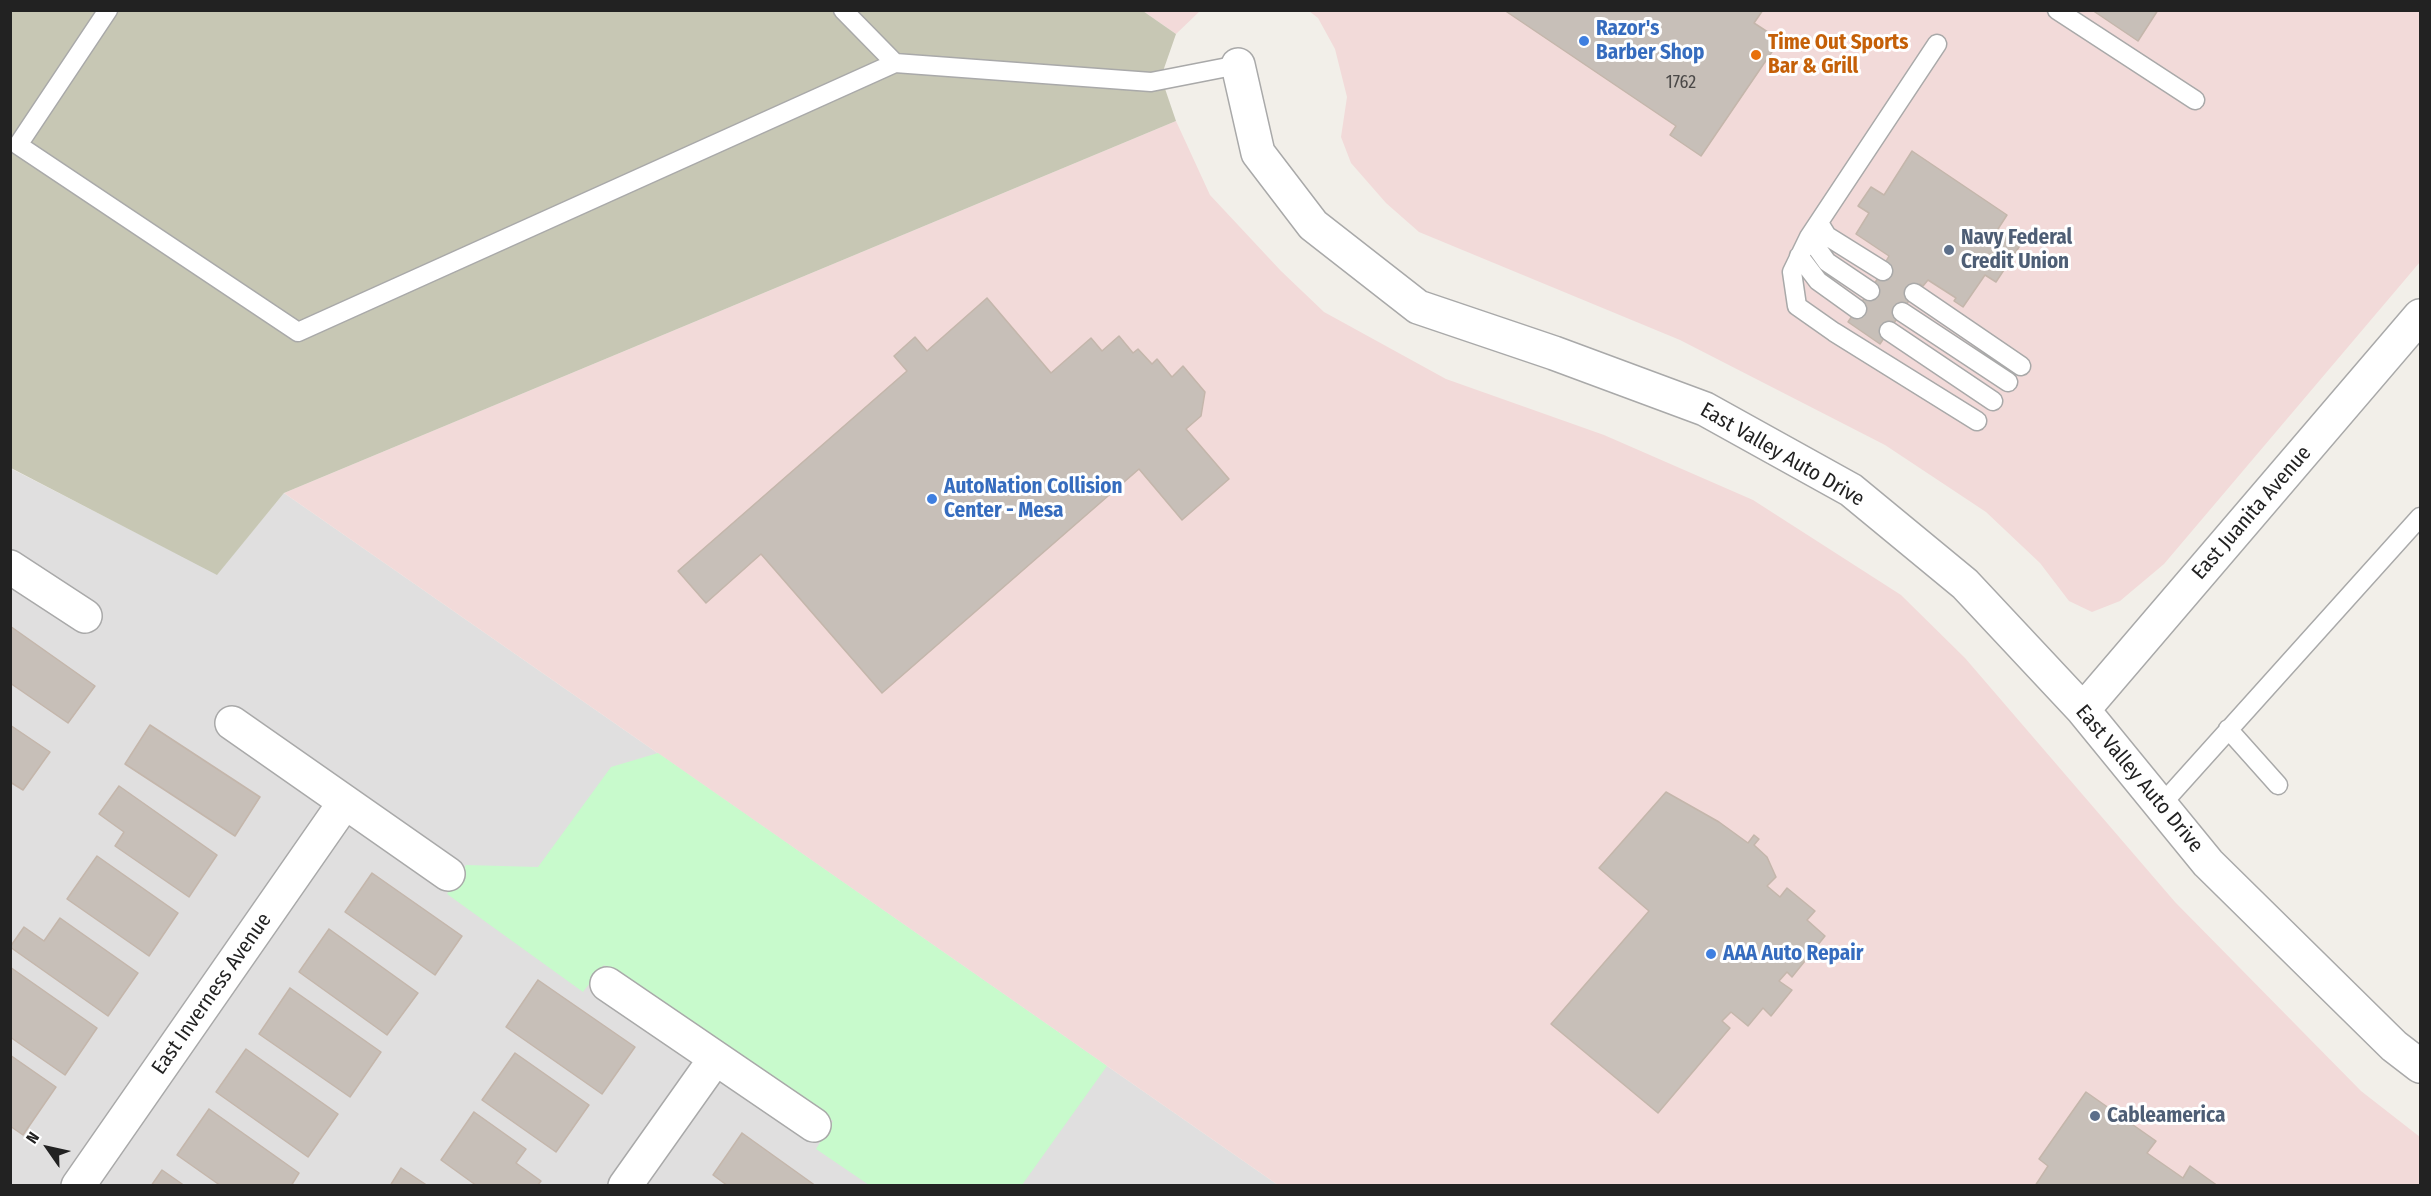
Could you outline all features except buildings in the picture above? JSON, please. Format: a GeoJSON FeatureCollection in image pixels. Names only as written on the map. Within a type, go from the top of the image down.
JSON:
{"type":"FeatureCollection","features":[{"type":"Feature","properties":{"kind":"street","name":"East Valley Auto Drive"},"geometry":{"type":"LineString","coordinates":[[1238,65],[1258,153],[1313,225],[1418,308],[1554,353],[1705,409],[1851,490],[1965,584],[2083,710],[2208,863],[2394,1046],[2421,1066]]}},
{"type":"Feature","properties":{"kind":"street","name":"East Juanita Avenue"},"geometry":{"type":"LineString","coordinates":[[2083,710],[2421,316]]}},
{"type":"Feature","properties":{"kind":"street"},"geometry":{"type":"LineString","coordinates":[[10,567],[85,616]]}},
{"type":"Feature","properties":{"kind":"street"},"geometry":{"type":"LineString","coordinates":[[232,723],[448,874]]}},
{"type":"Feature","properties":{"kind":"street","name":"East Inverness Avenue"},"geometry":{"type":"LineString","coordinates":[[78,1185],[345,802]]}},
{"type":"Feature","properties":{"kind":"street"},"geometry":{"type":"LineString","coordinates":[[607,984],[814,1125]]}},
{"type":"Feature","properties":{"kind":"street"},"geometry":{"type":"LineString","coordinates":[[625,1185],[716,1059]]}},
{"type":"Feature","properties":{"kind":"lane"},"geometry":{"type":"LineString","coordinates":[[108,10],[18,146],[298,332],[895,63],[1151,82],[1238,65]]}},
{"type":"Feature","properties":{"kind":"lane"},"geometry":{"type":"LineString","coordinates":[[843,10],[895,63]]}},
{"type":"Feature","properties":{"kind":"lane"},"geometry":{"type":"LineString","coordinates":[[2057,10],[2195,100]]}},
{"type":"Feature","properties":{"kind":"lane"},"geometry":{"type":"LineString","coordinates":[[1937,44],[1814,230],[1792,272],[1797,306],[1834,332],[1977,421]]}},
{"type":"Feature","properties":{"kind":"lane"},"geometry":{"type":"LineString","coordinates":[[1814,230],[1883,271]]}},
{"type":"Feature","properties":{"kind":"lane"},"geometry":{"type":"LineString","coordinates":[[1814,230],[1827,262],[1869,291]]}},
{"type":"Feature","properties":{"kind":"lane"},"geometry":{"type":"LineString","coordinates":[[1799,256],[1818,281],[1857,309]]}},
{"type":"Feature","properties":{"kind":"lane"},"geometry":{"type":"LineString","coordinates":[[1914,293],[2021,366]]}},
{"type":"Feature","properties":{"kind":"lane"},"geometry":{"type":"LineString","coordinates":[[1902,312],[2008,382]]}},
{"type":"Feature","properties":{"kind":"lane"},"geometry":{"type":"LineString","coordinates":[[1889,331],[1993,402]]}},
{"type":"Feature","properties":{"kind":"lane"},"geometry":{"type":"LineString","coordinates":[[2162,805],[2421,517]]}},
{"type":"Feature","properties":{"kind":"lane"},"geometry":{"type":"LineString","coordinates":[[2228,729],[2278,785]]}},
{"type":"Feature","properties":{"kind":"shaded area"},"geometry":{"type":"Polygon","coordinates":[[[10,11],[1143,11],[1176,34],[1161,77],[1176,121],[284,493],[217,575],[11,468],[10,11]]]}},
{"type":"Feature","properties":{"kind":"shaded area"},"geometry":{"type":"Polygon","coordinates":[[[1143,11],[1200,11],[1176,34],[1143,11]]]}},
{"type":"Feature","properties":{"kind":"shaded area"},"geometry":{"type":"Polygon","coordinates":[[[1309,11],[2420,11],[2420,262],[2164,564],[2120,601],[2092,612],[2069,601],[2040,563],[1986,512],[1885,445],[1680,340],[1419,232],[1386,203],[1351,163],[1341,137],[1347,97],[1335,49],[1318,18],[1309,11]]]}},
{"type":"Feature","properties":{"kind":"shaded area"},"geometry":{"type":"Polygon","coordinates":[[[1176,121],[1210,195],[1281,271],[1324,312],[1446,379],[1604,435],[1753,500],[1901,595],[1965,658],[2175,902],[2361,1091],[2420,1137],[2420,1185],[1278,1185],[284,493],[1176,121]]]}},
{"type":"Feature","properties":{"kind":"shaded area"},"geometry":{"type":"Polygon","coordinates":[[[10,468],[217,574],[284,493],[1278,1185],[11,1185],[10,468]]]}},
{"type":"Feature","properties":{"kind":"green space"},"geometry":{"type":"Polygon","coordinates":[[[658,753],[1107,1066],[1022,1185],[869,1185],[816,1149],[833,1121],[604,965],[583,992],[447,894],[466,865],[538,867],[611,767],[658,753]]]}},
{"type":"Feature","properties":{"kind":"place","name":"Razor's Barber Shop"},"geometry":{"type":"Point","coordinates":[1584,41]}},
{"type":"Feature","properties":{"kind":"place","name":"Time Out Sports Bar & Grill"},"geometry":{"type":"Point","coordinates":[1756,55]}},
{"type":"Feature","properties":{"kind":"place","name":"Navy Federal Credit Union"},"geometry":{"type":"Point","coordinates":[1949,250]}},
{"type":"Feature","properties":{"kind":"place","name":"AutoNation Collision Center - Mesa"},"geometry":{"type":"Point","coordinates":[932,499]}},
{"type":"Feature","properties":{"kind":"place","name":"AAA Auto Repair"},"geometry":{"type":"Point","coordinates":[1711,954]}},
{"type":"Feature","properties":{"kind":"place","name":"Cableamerica"},"geometry":{"type":"Point","coordinates":[2095,1116]}}]}
